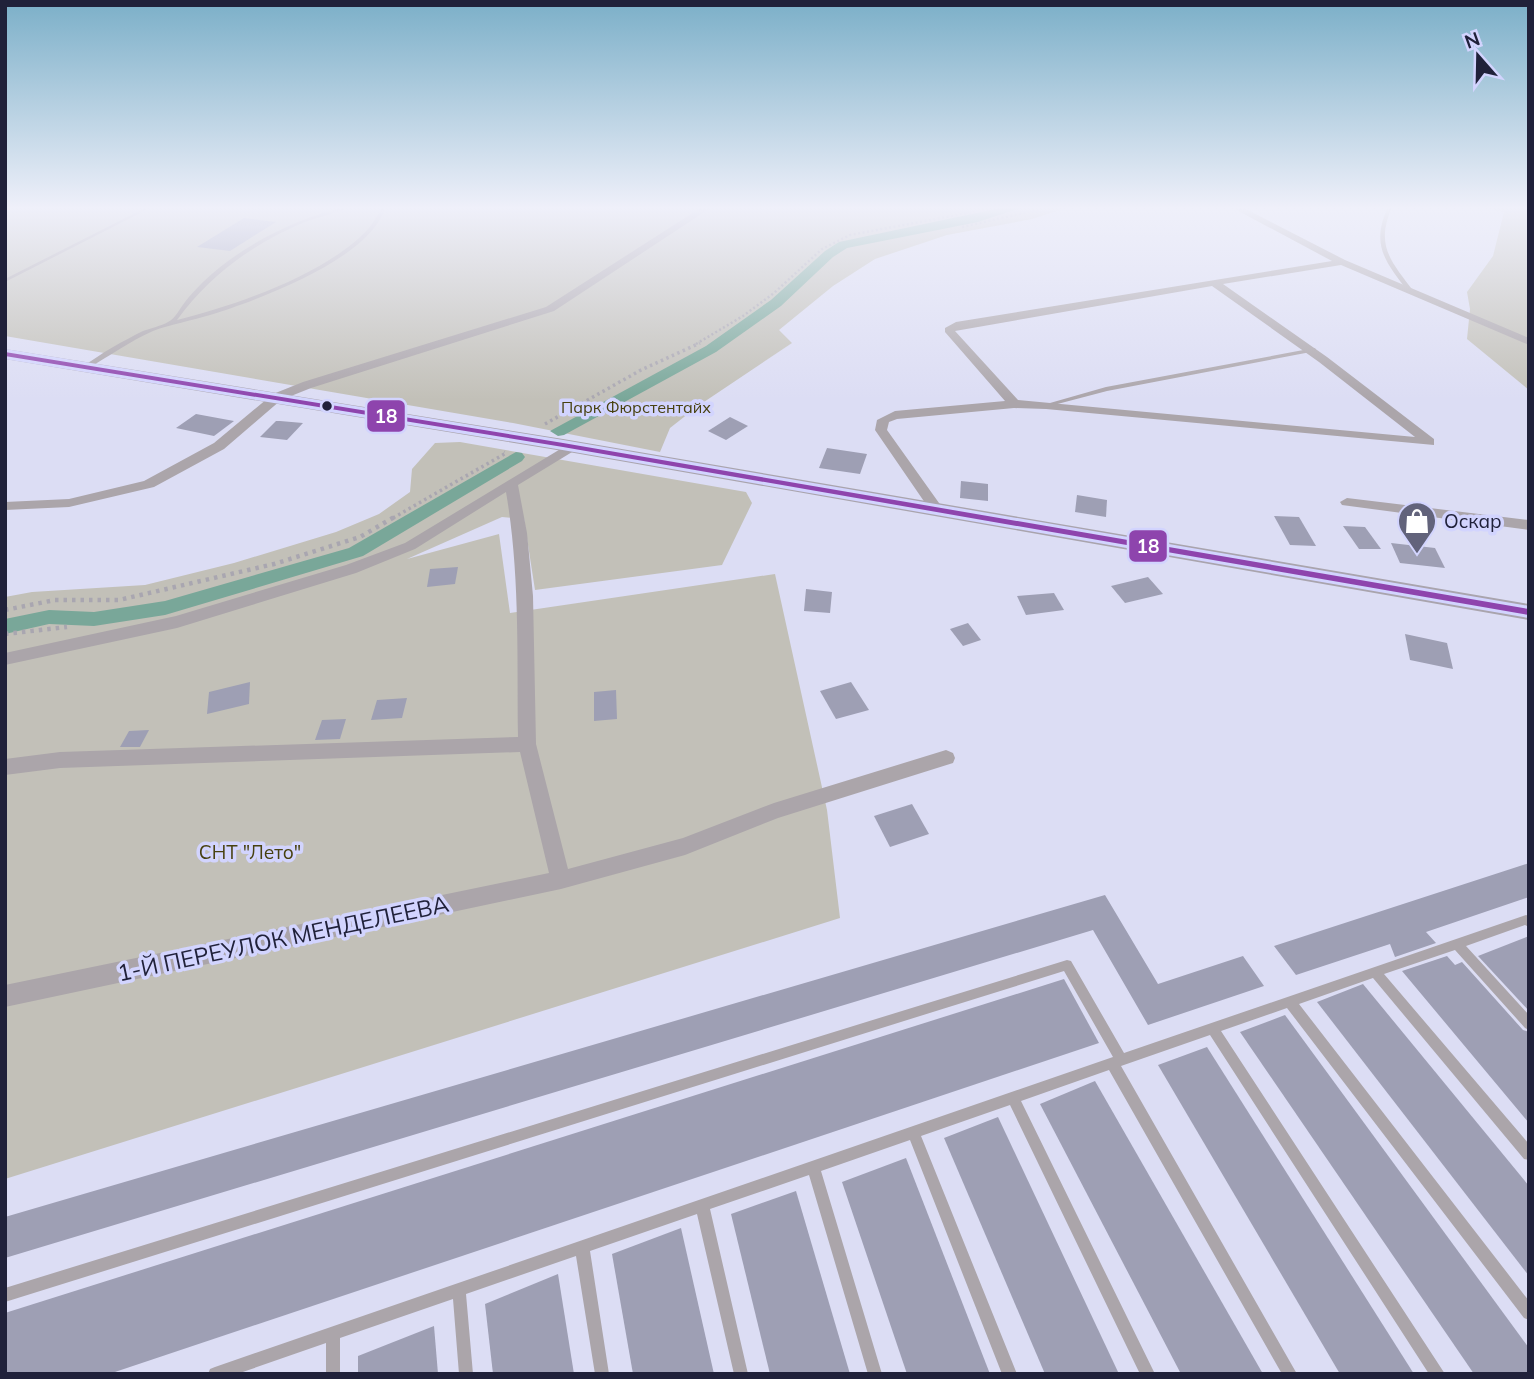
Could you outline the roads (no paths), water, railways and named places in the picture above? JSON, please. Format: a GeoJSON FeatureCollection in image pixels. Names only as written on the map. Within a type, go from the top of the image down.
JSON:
{"type":"FeatureCollection","features":[{"type":"Feature","properties":{"kind":"street"},"geometry":{"type":"LineString","coordinates":[[5,506],[69,503],[149,484],[219,446],[277,397],[307,385],[550,309],[608,271]]}},
{"type":"Feature","properties":{"kind":"street"},"geometry":{"type":"LineString","coordinates":[[1014,404],[949,330],[956,325],[1285,271]]}},
{"type":"Feature","properties":{"kind":"street"},"geometry":{"type":"LineString","coordinates":[[1364,271],[1529,342]]}},
{"type":"Feature","properties":{"kind":"street"},"geometry":{"type":"LineString","coordinates":[[937,510],[881,429],[883,421],[895,415],[1014,404],[1046,405],[1429,442],[1368,390],[1314,350],[1214,283]]}},
{"type":"Feature","properties":{"kind":"street"},"geometry":{"type":"LineString","coordinates":[[5,354],[572,446],[1529,612]]}},
{"type":"Feature","properties":{"kind":"street"},"geometry":{"type":"LineString","coordinates":[[5,659],[100,641],[177,622],[351,569],[410,546],[572,446]]}},
{"type":"Feature","properties":{"kind":"street"},"geometry":{"type":"LineString","coordinates":[[511,483],[520,533],[525,596],[527,744],[561,880]]}},
{"type":"Feature","properties":{"kind":"street"},"geometry":{"type":"LineString","coordinates":[[1347,502],[1529,525]]}},
{"type":"Feature","properties":{"kind":"street"},"geometry":{"type":"LineString","coordinates":[[5,767],[60,760],[527,744]]}},
{"type":"Feature","properties":{"kind":"street","name":"1-Й ПЕРЕУЛОК МЕНДЕЛЕЕВА"},"geometry":{"type":"LineString","coordinates":[[5,996],[561,880],[685,846],[774,811],[946,758]]}},
{"type":"Feature","properties":{"kind":"lane"},"geometry":{"type":"LineString","coordinates":[[5,281],[24,271]]}},
{"type":"Feature","properties":{"kind":"lane"},"geometry":{"type":"LineString","coordinates":[[173,322],[204,285],[220,271]]}},
{"type":"Feature","properties":{"kind":"lane"},"geometry":{"type":"LineString","coordinates":[[86,367],[148,331],[206,315],[272,291],[310,271]]}},
{"type":"Feature","properties":{"kind":"lane"},"geometry":{"type":"LineString","coordinates":[[1396,271],[1411,292]]}},
{"type":"Feature","properties":{"kind":"lane"},"geometry":{"type":"LineString","coordinates":[[1046,405],[1106,389],[1314,350]]}},
{"type":"Feature","properties":{"kind":"lane"},"geometry":{"type":"LineString","coordinates":[[215,1374],[1116,1061],[1526,920],[1529,922]]}},
{"type":"Feature","properties":{"kind":"lane"},"geometry":{"type":"LineString","coordinates":[[1457,944],[1529,1024]]}},
{"type":"Feature","properties":{"kind":"lane"},"geometry":{"type":"LineString","coordinates":[[5,1295],[1067,965],[1116,1061],[1290,1374]]}},
{"type":"Feature","properties":{"kind":"lane"},"geometry":{"type":"LineString","coordinates":[[1375,972],[1529,1154]]}},
{"type":"Feature","properties":{"kind":"lane"},"geometry":{"type":"LineString","coordinates":[[1290,1002],[1529,1313]]}},
{"type":"Feature","properties":{"kind":"lane"},"geometry":{"type":"LineString","coordinates":[[1212,1028],[1438,1374]]}},
{"type":"Feature","properties":{"kind":"lane"},"geometry":{"type":"LineString","coordinates":[[1013,1098],[1148,1374]]}},
{"type":"Feature","properties":{"kind":"lane"},"geometry":{"type":"LineString","coordinates":[[913,1132],[1010,1374]]}},
{"type":"Feature","properties":{"kind":"lane"},"geometry":{"type":"LineString","coordinates":[[813,1167],[875,1374]]}},
{"type":"Feature","properties":{"kind":"lane"},"geometry":{"type":"LineString","coordinates":[[702,1205],[741,1374]]}},
{"type":"Feature","properties":{"kind":"lane"},"geometry":{"type":"LineString","coordinates":[[582,1247],[602,1374]]}},
{"type":"Feature","properties":{"kind":"lane"},"geometry":{"type":"LineString","coordinates":[[459,1289],[466,1374]]}},
{"type":"Feature","properties":{"kind":"lane"},"geometry":{"type":"LineString","coordinates":[[333,1333],[333,1374]]}},
{"type":"Feature","properties":{"kind":"waterway"},"geometry":{"type":"LineString","coordinates":[[558,431],[711,349],[776,303],[810,271]]}},
{"type":"Feature","properties":{"kind":"waterway"},"geometry":{"type":"LineString","coordinates":[[5,627],[49,617],[94,619],[165,608],[356,552],[516,457]]}},
{"type":"Feature","properties":{"kind":"place","name":"Оскар"},"geometry":{"type":"Point","coordinates":[1417,555]}},
{"type":"Feature","properties":{"kind":"park label","name":"Парк Фюрстентайх"},"geometry":{"type":"Point","coordinates":[636,407]}},
{"type":"Feature","properties":{"kind":"park label","name":"СНТ \"Лето\""},"geometry":{"type":"Point","coordinates":[250,852]}}]}
